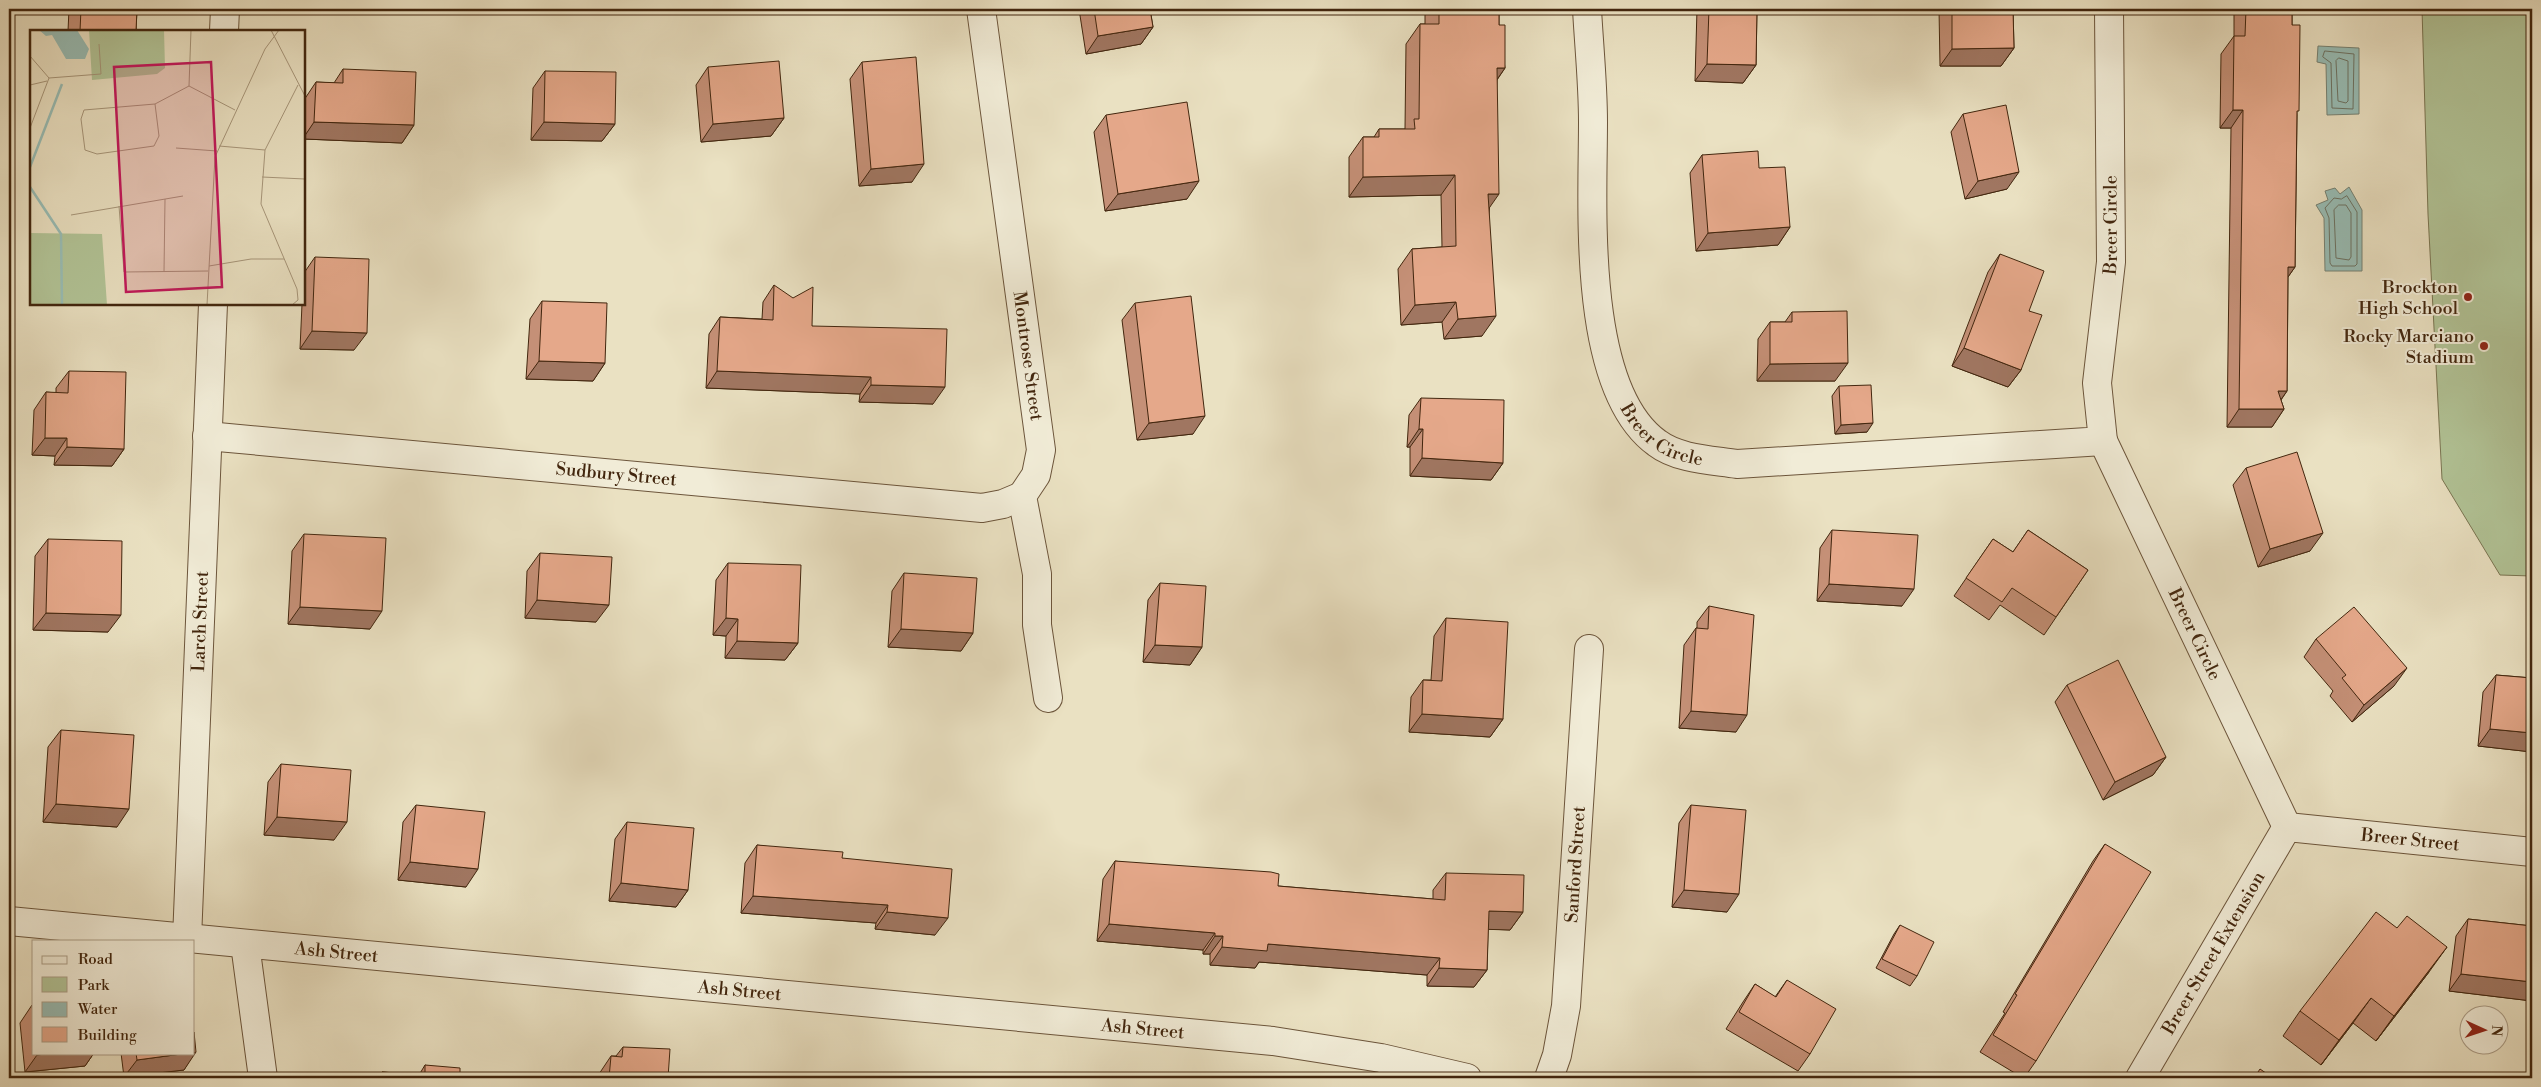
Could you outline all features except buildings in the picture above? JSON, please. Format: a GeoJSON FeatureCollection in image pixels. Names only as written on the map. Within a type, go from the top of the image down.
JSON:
{"type":"FeatureCollection","features":[{"type":"Feature","properties":{"kind":"street"},"geometry":{"type":"LineString","coordinates":[[224,30],[225,9]]}},
{"type":"Feature","properties":{"kind":"street","name":"Montrose Street"},"geometry":{"type":"LineString","coordinates":[[981,9],[1040,450],[1036,475],[1022,496]]}},
{"type":"Feature","properties":{"kind":"street","name":"Breer Circle"},"geometry":{"type":"LineString","coordinates":[[1588,9],[1593,121],[1592,225],[1604,347],[1618,388],[1639,426],[1657,444],[1681,454],[1737,464],[2103,442]]}},
{"type":"Feature","properties":{"kind":"street","name":"Breer Circle"},"geometry":{"type":"LineString","coordinates":[[2109,9],[2111,262],[2098,383],[2103,442],[2287,827]]}},
{"type":"Feature","properties":{"kind":"street","name":"Larch Street"},"geometry":{"type":"LineString","coordinates":[[187,939],[213,305]]}},
{"type":"Feature","properties":{"kind":"street","name":"Sudbury Street"},"geometry":{"type":"LineString","coordinates":[[208,436],[982,508],[1003,504],[1022,496]]}},
{"type":"Feature","properties":{"kind":"street"},"geometry":{"type":"LineString","coordinates":[[1022,496],[1037,574],[1037,625],[1048,698]]}},
{"type":"Feature","properties":{"kind":"street","name":"Sanford Street"},"geometry":{"type":"LineString","coordinates":[[1550,1078],[1557,1055],[1566,1006],[1589,648]]}},
{"type":"Feature","properties":{"kind":"street","name":"Breer Street"},"geometry":{"type":"LineString","coordinates":[[2287,827],[2532,852]]}},
{"type":"Feature","properties":{"kind":"street","name":"Breer Street Extension"},"geometry":{"type":"LineString","coordinates":[[2140,1078],[2287,827]]}},
{"type":"Feature","properties":{"kind":"street","name":"Ash Street"},"geometry":{"type":"LineString","coordinates":[[9,921],[1273,1041],[1381,1058],[1467,1078]]}},
{"type":"Feature","properties":{"kind":"street"},"geometry":{"type":"LineString","coordinates":[[245,944],[263,1078]]}},
{"type":"Feature","properties":{"kind":"green space","name":"Rocky Marciano Stadium"},"geometry":{"type":"Polygon","coordinates":[[[2422,9],[2532,9],[2532,576],[2500,575],[2442,479],[2428,214],[2422,9]]]}},
{"type":"Feature","properties":{"kind":"water"},"geometry":{"type":"Polygon","coordinates":[[[2318,46],[2359,48],[2359,114],[2327,115],[2326,64],[2317,62],[2318,46]]]}},
{"type":"Feature","properties":{"kind":"water"},"geometry":{"type":"Polygon","coordinates":[[[2349,187],[2362,210],[2362,271],[2325,271],[2324,218],[2316,205],[2328,200],[2325,191],[2335,188],[2340,194],[2349,187]]]}},
{"type":"Feature","properties":{"kind":"place","name":"Brockton High School"},"geometry":{"type":"Point","coordinates":[2468,297]}},
{"type":"Feature","properties":{"kind":"place","name":"Rocky Marciano Stadium"},"geometry":{"type":"Point","coordinates":[2484,346]}}]}
